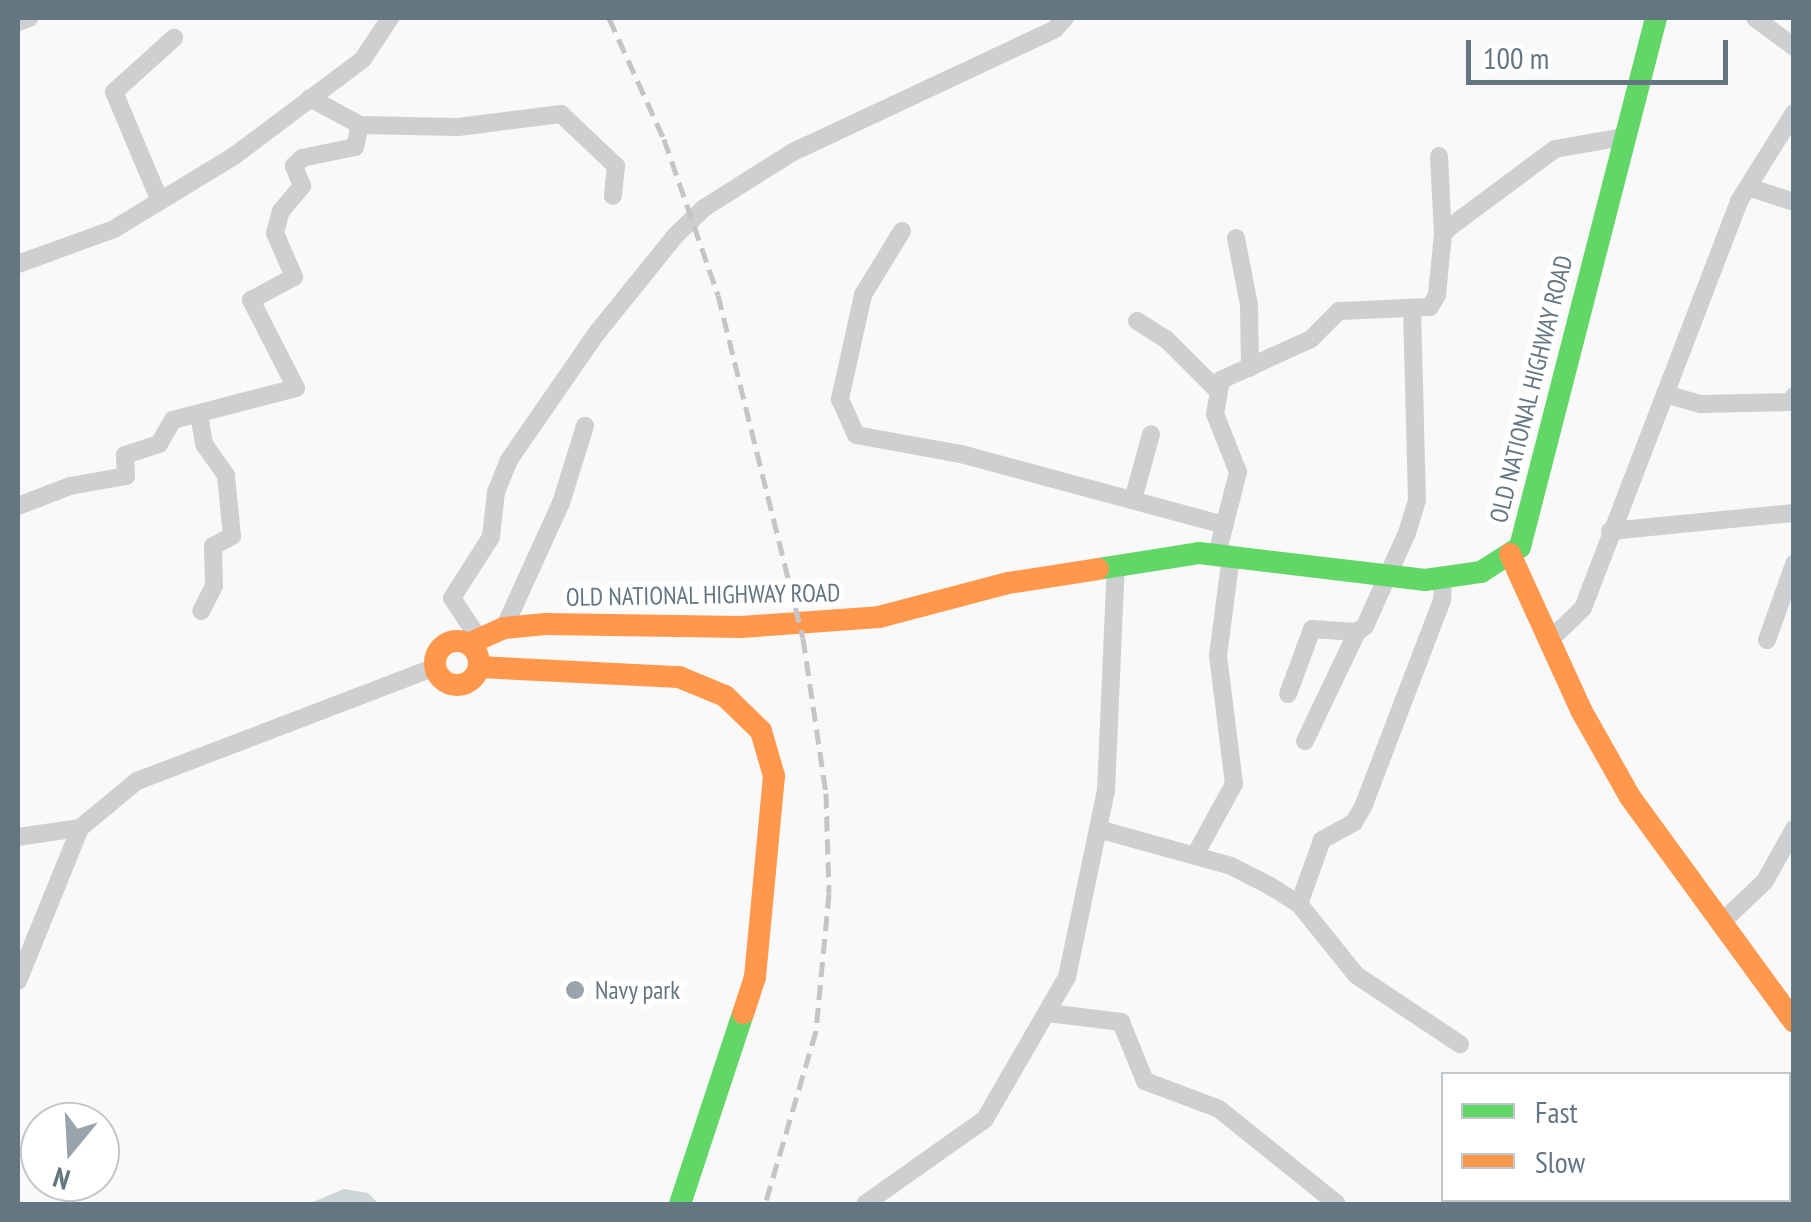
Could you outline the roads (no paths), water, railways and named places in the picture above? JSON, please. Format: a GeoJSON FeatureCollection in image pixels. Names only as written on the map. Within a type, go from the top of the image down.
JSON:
{"type":"FeatureCollection","features":[{"type":"Feature","properties":{"kind":"main road","name":"OLD NATIONAL HIGHWAY ROAD"},"geometry":{"type":"LineString","coordinates":[[472,640],[504,628],[741,627],[861,619],[1008,583],[1224,555],[1443,578],[1481,572],[1520,548],[1656,18]]}},
{"type":"Feature","properties":{"kind":"main road"},"geometry":{"type":"LineString","coordinates":[[1510,554],[1630,798],[1794,1022]]}},
{"type":"Feature","properties":{"kind":"main road"},"geometry":{"type":"LineString","coordinates":[[472,640],[478,667],[462,685],[445,682],[435,667],[447,644],[472,640]]}},
{"type":"Feature","properties":{"kind":"main road"},"geometry":{"type":"LineString","coordinates":[[478,667],[680,677],[725,696],[762,730],[774,776],[755,977],[680,1204]]}},
{"type":"Feature","properties":{"kind":"street"},"geometry":{"type":"LineString","coordinates":[[18,22],[29,18]]}},
{"type":"Feature","properties":{"kind":"street"},"geometry":{"type":"LineString","coordinates":[[18,264],[114,228],[160,201],[363,59],[390,18]]}},
{"type":"Feature","properties":{"kind":"street"},"geometry":{"type":"LineString","coordinates":[[472,640],[452,598],[491,537],[496,492],[509,460],[596,334],[676,235],[704,208],[793,152],[1054,29],[1066,18]]}},
{"type":"Feature","properties":{"kind":"street"},"geometry":{"type":"LineString","coordinates":[[1756,18],[1794,47]]}},
{"type":"Feature","properties":{"kind":"street"},"geometry":{"type":"LineString","coordinates":[[160,201],[114,92],[174,38]]}},
{"type":"Feature","properties":{"kind":"street"},"geometry":{"type":"LineString","coordinates":[[310,98],[360,125],[458,127],[561,114],[616,166],[614,196]]}},
{"type":"Feature","properties":{"kind":"street"},"geometry":{"type":"LineString","coordinates":[[1550,640],[1576,621],[1748,187],[1794,112]]}},
{"type":"Feature","properties":{"kind":"street"},"geometry":{"type":"LineString","coordinates":[[18,506],[70,486],[126,476],[124,455],[159,444],[173,420],[296,388],[252,300],[294,276],[275,233],[281,211],[302,186],[294,166],[302,158],[355,147],[360,125]]}},
{"type":"Feature","properties":{"kind":"street"},"geometry":{"type":"LineString","coordinates":[[1443,234],[1555,149],[1624,137]]}},
{"type":"Feature","properties":{"kind":"street"},"geometry":{"type":"LineString","coordinates":[[1195,855],[1234,784],[1218,656],[1225,525],[1238,472],[1215,414],[1221,380],[1311,339],[1339,311],[1430,307],[1437,296],[1443,234],[1439,156]]}},
{"type":"Feature","properties":{"kind":"street"},"geometry":{"type":"LineString","coordinates":[[1748,187],[1794,202]]}},
{"type":"Feature","properties":{"kind":"street"},"geometry":{"type":"LineString","coordinates":[[902,230],[863,295],[840,399],[856,436],[960,454],[1225,525]]}},
{"type":"Feature","properties":{"kind":"street"},"geometry":{"type":"LineString","coordinates":[[1236,238],[1249,304],[1250,368]]}},
{"type":"Feature","properties":{"kind":"street"},"geometry":{"type":"LineString","coordinates":[[1305,741],[1388,574],[1417,500],[1412,308]]}},
{"type":"Feature","properties":{"kind":"street"},"geometry":{"type":"LineString","coordinates":[[1137,321],[1166,339],[1218,391]]}},
{"type":"Feature","properties":{"kind":"street"},"geometry":{"type":"LineString","coordinates":[[1665,394],[1702,404],[1790,402],[1794,396]]}},
{"type":"Feature","properties":{"kind":"street"},"geometry":{"type":"LineString","coordinates":[[198,415],[204,444],[226,476],[232,536],[213,546],[214,586],[200,610]]}},
{"type":"Feature","properties":{"kind":"street"},"geometry":{"type":"LineString","coordinates":[[504,628],[561,503],[584,426]]}},
{"type":"Feature","properties":{"kind":"street"},"geometry":{"type":"LineString","coordinates":[[1132,500],[1151,434]]}},
{"type":"Feature","properties":{"kind":"street"},"geometry":{"type":"LineString","coordinates":[[1610,531],[1794,513]]}},
{"type":"Feature","properties":{"kind":"street"},"geometry":{"type":"LineString","coordinates":[[1767,640],[1794,564]]}},
{"type":"Feature","properties":{"kind":"street"},"geometry":{"type":"LineString","coordinates":[[865,1204],[985,1119],[1067,976],[1106,791],[1116,566]]}},
{"type":"Feature","properties":{"kind":"street"},"geometry":{"type":"LineString","coordinates":[[1300,904],[1322,840],[1354,822],[1363,807],[1442,600],[1443,578]]}},
{"type":"Feature","properties":{"kind":"street"},"geometry":{"type":"LineString","coordinates":[[1288,694],[1312,628],[1357,632]]}},
{"type":"Feature","properties":{"kind":"street"},"geometry":{"type":"LineString","coordinates":[[18,981],[80,828],[137,781],[435,667]]}},
{"type":"Feature","properties":{"kind":"street"},"geometry":{"type":"LineString","coordinates":[[18,837],[80,828]]}},
{"type":"Feature","properties":{"kind":"street"},"geometry":{"type":"LineString","coordinates":[[1098,829],[1231,866],[1300,904],[1356,975],[1460,1044]]}},
{"type":"Feature","properties":{"kind":"street"},"geometry":{"type":"LineString","coordinates":[[1720,924],[1766,880],[1794,829]]}},
{"type":"Feature","properties":{"kind":"street"},"geometry":{"type":"LineString","coordinates":[[1048,1014],[1121,1022],[1145,1082],[1220,1109],[1337,1204]]}},
{"type":"Feature","properties":{"kind":"railway"},"geometry":{"type":"LineString","coordinates":[[609,18],[664,139],[718,295],[803,638],[826,793],[829,893],[816,1031],[765,1204]]}},
{"type":"Feature","properties":{"kind":"place","name":"Navy park"},"geometry":{"type":"Point","coordinates":[575,990]}}]}
